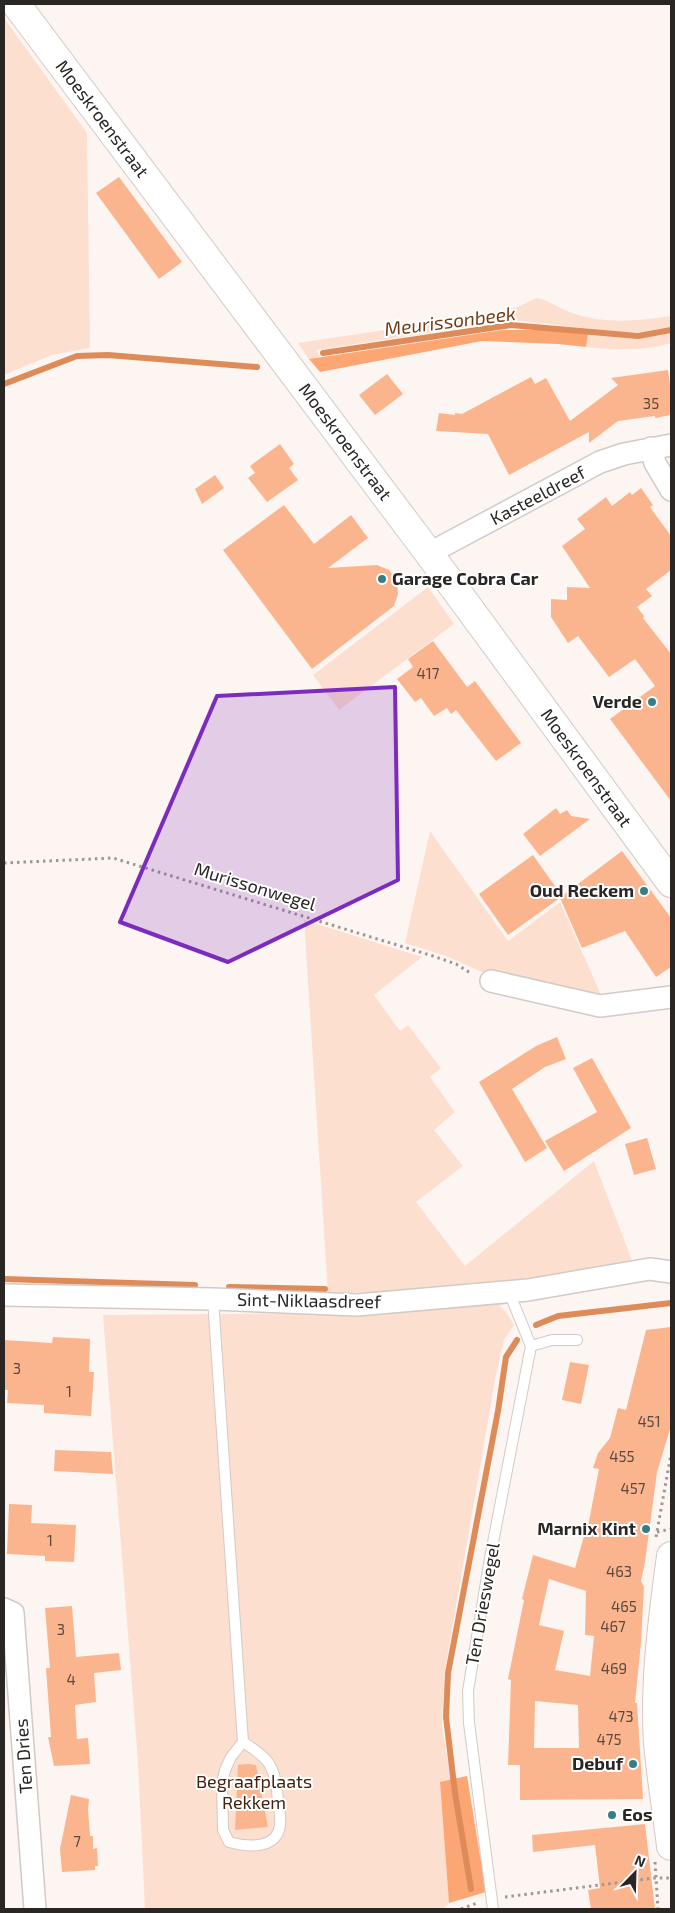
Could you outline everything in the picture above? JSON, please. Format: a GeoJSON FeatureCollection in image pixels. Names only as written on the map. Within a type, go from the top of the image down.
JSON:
{"type":"FeatureCollection","features":[{"type":"Feature","properties":{"kind":"main road","name":"Moeskroenstraat"},"geometry":{"type":"LineString","coordinates":[[16,4],[430,555],[671,884]]}},
{"type":"Feature","properties":{"kind":"main road"},"geometry":{"type":"LineString","coordinates":[[663,1851],[658,1743],[658,1696],[662,1632],[671,1556]]}},
{"type":"Feature","properties":{"kind":"street","name":"Kasteeldreef"},"geometry":{"type":"LineString","coordinates":[[430,555],[441,547],[600,462],[624,454],[661,446]]}},
{"type":"Feature","properties":{"kind":"street","name":"Kasteeldreef"},"geometry":{"type":"LineString","coordinates":[[661,446],[655,463],[671,490]]}},
{"type":"Feature","properties":{"kind":"street"},"geometry":{"type":"LineString","coordinates":[[491,981],[600,1006],[671,997]]}},
{"type":"Feature","properties":{"kind":"street","name":"Sint-Niklaasdreef"},"geometry":{"type":"LineString","coordinates":[[4,1294],[357,1304],[509,1292],[650,1269],[671,1272]]}},
{"type":"Feature","properties":{"kind":"street","name":"Ten Dries"},"geometry":{"type":"LineString","coordinates":[[4,1608],[13,1613],[35,1909]]}},
{"type":"Feature","properties":{"kind":"lane"},"geometry":{"type":"LineString","coordinates":[[509,1292],[531,1346],[552,1340],[577,1340]]}},
{"type":"Feature","properties":{"kind":"lane"},"geometry":{"type":"LineString","coordinates":[[214,1299],[243,1742],[231,1757],[225,1770],[222,1784],[224,1830],[229,1842],[244,1846],[257,1845],[271,1840],[278,1831],[280,1824],[276,1777],[267,1761],[243,1742]]}},
{"type":"Feature","properties":{"kind":"lane","name":"Ten Drieswegel"},"geometry":{"type":"LineString","coordinates":[[493,1909],[469,1724],[468,1691],[490,1558],[531,1346]]}},
{"type":"Feature","properties":{"kind":"path","name":"Murissonwegel"},"geometry":{"type":"LineString","coordinates":[[4,864],[113,858],[433,956],[456,964],[469,972],[491,981]]}},
{"type":"Feature","properties":{"kind":"path"},"geometry":{"type":"LineString","coordinates":[[671,1454],[657,1532],[671,1529]]}},
{"type":"Feature","properties":{"kind":"path"},"geometry":{"type":"LineString","coordinates":[[658,1909],[655,1878],[663,1851]]}},
{"type":"Feature","properties":{"kind":"path"},"geometry":{"type":"LineString","coordinates":[[492,1898],[655,1878],[671,1878]]}},
{"type":"Feature","properties":{"kind":"highlighted area"},"geometry":{"type":"Polygon","coordinates":[[[395,687],[398,880],[228,962],[120,922],[217,696],[395,687]]]}},
{"type":"Feature","properties":{"kind":"green space"},"geometry":{"type":"Polygon","coordinates":[[[4,18],[87,133],[90,348],[52,355],[4,375],[4,18]]]}},
{"type":"Feature","properties":{"kind":"green space"},"geometry":{"type":"Polygon","coordinates":[[[536,298],[575,314],[599,319],[635,320],[671,316],[671,327],[640,332],[608,331],[514,320],[316,350],[320,357],[309,359],[298,343],[464,318],[518,307],[536,298]]]}},
{"type":"Feature","properties":{"kind":"green space"},"geometry":{"type":"Polygon","coordinates":[[[588,334],[639,338],[671,334],[671,343],[661,346],[629,349],[586,347],[588,334]]]}},
{"type":"Feature","properties":{"kind":"green space"},"geometry":{"type":"Polygon","coordinates":[[[428,587],[454,624],[339,710],[313,675],[428,587]]]}},
{"type":"Feature","properties":{"kind":"green space"},"geometry":{"type":"Polygon","coordinates":[[[430,831],[508,941],[560,902],[602,997],[484,973],[446,956],[405,943],[430,831]]]}},
{"type":"Feature","properties":{"kind":"green space"},"geometry":{"type":"Polygon","coordinates":[[[304,920],[422,957],[374,995],[400,1031],[408,1025],[441,1068],[430,1077],[455,1112],[434,1130],[463,1166],[416,1202],[465,1266],[594,1161],[633,1263],[502,1282],[414,1291],[328,1293],[304,920]]]}},
{"type":"Feature","properties":{"kind":"green space","name":"Begraafplaats Rekkem"},"geometry":{"type":"Polygon","coordinates":[[[498,1304],[506,1312],[514,1325],[504,1340],[495,1380],[444,1676],[442,1725],[451,1780],[440,1783],[449,1903],[443,1909],[145,1909],[138,1762],[103,1315],[331,1313],[498,1304]]]}},
{"type":"Feature","properties":{"kind":"shaded area"},"geometry":{"type":"Polygon","coordinates":[[[502,330],[549,330],[588,334],[586,347],[482,341],[320,372],[309,359],[502,330]]]}},
{"type":"Feature","properties":{"kind":"shaded area"},"geometry":{"type":"Polygon","coordinates":[[[467,1776],[486,1892],[449,1903],[440,1782],[467,1776]]]}},
{"type":"Feature","properties":{"kind":"building"},"geometry":{"type":"Polygon","coordinates":[[[119,177],[182,262],[159,279],[96,193],[119,177]]]}},
{"type":"Feature","properties":{"kind":"building"},"geometry":{"type":"Polygon","coordinates":[[[668,370],[671,392],[671,415],[618,421],[589,443],[589,432],[509,475],[488,434],[436,431],[439,413],[462,414],[531,377],[535,384],[546,378],[570,421],[618,385],[611,378],[668,370]]]}},
{"type":"Feature","properties":{"kind":"building"},"geometry":{"type":"Polygon","coordinates":[[[387,374],[403,394],[375,415],[359,395],[387,374]]]}},
{"type":"Feature","properties":{"kind":"building"},"geometry":{"type":"Polygon","coordinates":[[[280,444],[294,464],[289,468],[298,480],[267,502],[248,478],[255,473],[250,466],[280,444]]]}},
{"type":"Feature","properties":{"kind":"building"},"geometry":{"type":"Polygon","coordinates":[[[215,475],[224,488],[202,504],[195,489],[215,475]]]}},
{"type":"Feature","properties":{"kind":"building"},"geometry":{"type":"Polygon","coordinates":[[[641,488],[653,505],[650,507],[671,536],[671,570],[646,589],[652,596],[637,607],[644,616],[643,618],[671,654],[671,801],[610,719],[655,686],[635,659],[609,677],[578,636],[568,643],[551,617],[551,599],[567,600],[567,587],[590,588],[562,546],[585,529],[577,519],[606,497],[612,506],[630,492],[632,495],[641,488]]]}},
{"type":"Feature","properties":{"kind":"building"},"geometry":{"type":"Polygon","coordinates":[[[284,505],[314,544],[351,515],[368,538],[328,568],[377,565],[389,570],[397,581],[398,594],[394,606],[312,669],[223,550],[284,505]]]}},
{"type":"Feature","properties":{"kind":"building"},"geometry":{"type":"Polygon","coordinates":[[[433,641],[467,687],[475,681],[521,743],[496,761],[456,710],[451,714],[447,708],[434,716],[421,698],[415,702],[397,679],[413,667],[408,659],[433,641]]]}},
{"type":"Feature","properties":{"kind":"building"},"geometry":{"type":"Polygon","coordinates":[[[556,808],[560,814],[567,810],[571,816],[590,819],[540,856],[523,834],[556,808]]]}},
{"type":"Feature","properties":{"kind":"building"},"geometry":{"type":"Polygon","coordinates":[[[622,851],[671,918],[671,967],[656,977],[625,931],[582,948],[560,898],[508,935],[479,894],[533,855],[562,896],[622,851]]]}},
{"type":"Feature","properties":{"kind":"building"},"geometry":{"type":"Polygon","coordinates":[[[557,1037],[566,1059],[545,1067],[512,1089],[547,1148],[525,1162],[479,1082],[536,1046],[557,1037]]]}},
{"type":"Feature","properties":{"kind":"building"},"geometry":{"type":"Polygon","coordinates":[[[592,1058],[631,1128],[564,1171],[545,1141],[597,1112],[573,1068],[592,1058]]]}},
{"type":"Feature","properties":{"kind":"building"},"geometry":{"type":"Polygon","coordinates":[[[647,1138],[656,1169],[634,1175],[625,1144],[647,1138]]]}},
{"type":"Feature","properties":{"kind":"building"},"geometry":{"type":"Polygon","coordinates":[[[671,1327],[671,1426],[657,1472],[641,1581],[644,1587],[635,1703],[637,1703],[643,1799],[520,1800],[520,1765],[508,1765],[511,1680],[508,1679],[524,1600],[522,1599],[533,1555],[575,1568],[584,1536],[586,1537],[599,1469],[593,1468],[598,1453],[610,1438],[618,1408],[626,1410],[646,1330],[671,1327]],[[549,1579],[539,1625],[564,1631],[555,1670],[590,1676],[594,1636],[585,1635],[586,1591],[549,1579]],[[535,1701],[534,1748],[579,1748],[578,1705],[535,1701]]]}},
{"type":"Feature","properties":{"kind":"building"},"geometry":{"type":"Polygon","coordinates":[[[53,1337],[90,1339],[89,1372],[94,1372],[91,1416],[44,1413],[44,1405],[7,1403],[8,1390],[4,1390],[4,1340],[52,1343],[53,1337]]]}},
{"type":"Feature","properties":{"kind":"building"},"geometry":{"type":"Polygon","coordinates":[[[570,1362],[589,1365],[581,1404],[562,1400],[570,1362]]]}},
{"type":"Feature","properties":{"kind":"building"},"geometry":{"type":"Polygon","coordinates":[[[55,1450],[111,1452],[113,1474],[54,1471],[55,1450]]]}},
{"type":"Feature","properties":{"kind":"building"},"geometry":{"type":"Polygon","coordinates":[[[9,1504],[32,1505],[31,1523],[76,1525],[74,1562],[45,1561],[45,1556],[7,1554],[9,1504]]]}},
{"type":"Feature","properties":{"kind":"building"},"geometry":{"type":"Polygon","coordinates":[[[72,1606],[76,1657],[119,1653],[121,1670],[94,1673],[96,1702],[75,1705],[77,1739],[88,1738],[90,1764],[54,1766],[48,1737],[51,1737],[46,1668],[50,1668],[45,1608],[72,1606]]]}},
{"type":"Feature","properties":{"kind":"building"},"geometry":{"type":"Polygon","coordinates":[[[238,1765],[256,1765],[268,1827],[235,1830],[238,1765]]]}},
{"type":"Feature","properties":{"kind":"building"},"geometry":{"type":"Polygon","coordinates":[[[71,1795],[89,1799],[90,1836],[93,1836],[93,1849],[97,1848],[98,1866],[95,1866],[95,1870],[62,1872],[60,1849],[71,1795]]]}},
{"type":"Feature","properties":{"kind":"building"},"geometry":{"type":"Polygon","coordinates":[[[645,1824],[655,1909],[591,1909],[588,1890],[600,1888],[595,1845],[533,1852],[532,1835],[645,1824]]]}},
{"type":"Feature","properties":{"kind":"waterway","name":"Meurissonbeek"},"geometry":{"type":"LineString","coordinates":[[323,353],[511,325],[638,336],[671,330]]}},
{"type":"Feature","properties":{"kind":"waterway","name":"Meurissonbeek"},"geometry":{"type":"LineString","coordinates":[[4,384],[77,356],[108,355],[257,367]]}},
{"type":"Feature","properties":{"kind":"waterway"},"geometry":{"type":"LineString","coordinates":[[4,1279],[195,1285]]}},
{"type":"Feature","properties":{"kind":"waterway"},"geometry":{"type":"LineString","coordinates":[[229,1287],[325,1289]]}},
{"type":"Feature","properties":{"kind":"waterway"},"geometry":{"type":"LineString","coordinates":[[536,1325],[558,1316],[671,1303]]}},
{"type":"Feature","properties":{"kind":"waterway"},"geometry":{"type":"LineString","coordinates":[[471,1889],[455,1793],[446,1717],[448,1673],[498,1411],[506,1357],[517,1340]]}},
{"type":"Feature","properties":{"kind":"place","name":"Garage Cobra Car"},"geometry":{"type":"Point","coordinates":[382,579]}},
{"type":"Feature","properties":{"kind":"place","name":"Verde"},"geometry":{"type":"Point","coordinates":[652,702]}},
{"type":"Feature","properties":{"kind":"place","name":"Oud Reckem"},"geometry":{"type":"Point","coordinates":[644,891]}},
{"type":"Feature","properties":{"kind":"place","name":"Marnix Kint"},"geometry":{"type":"Point","coordinates":[646,1529]}},
{"type":"Feature","properties":{"kind":"place","name":"Debuf"},"geometry":{"type":"Point","coordinates":[633,1764]}},
{"type":"Feature","properties":{"kind":"place","name":"Eos"},"geometry":{"type":"Point","coordinates":[612,1815]}}]}
